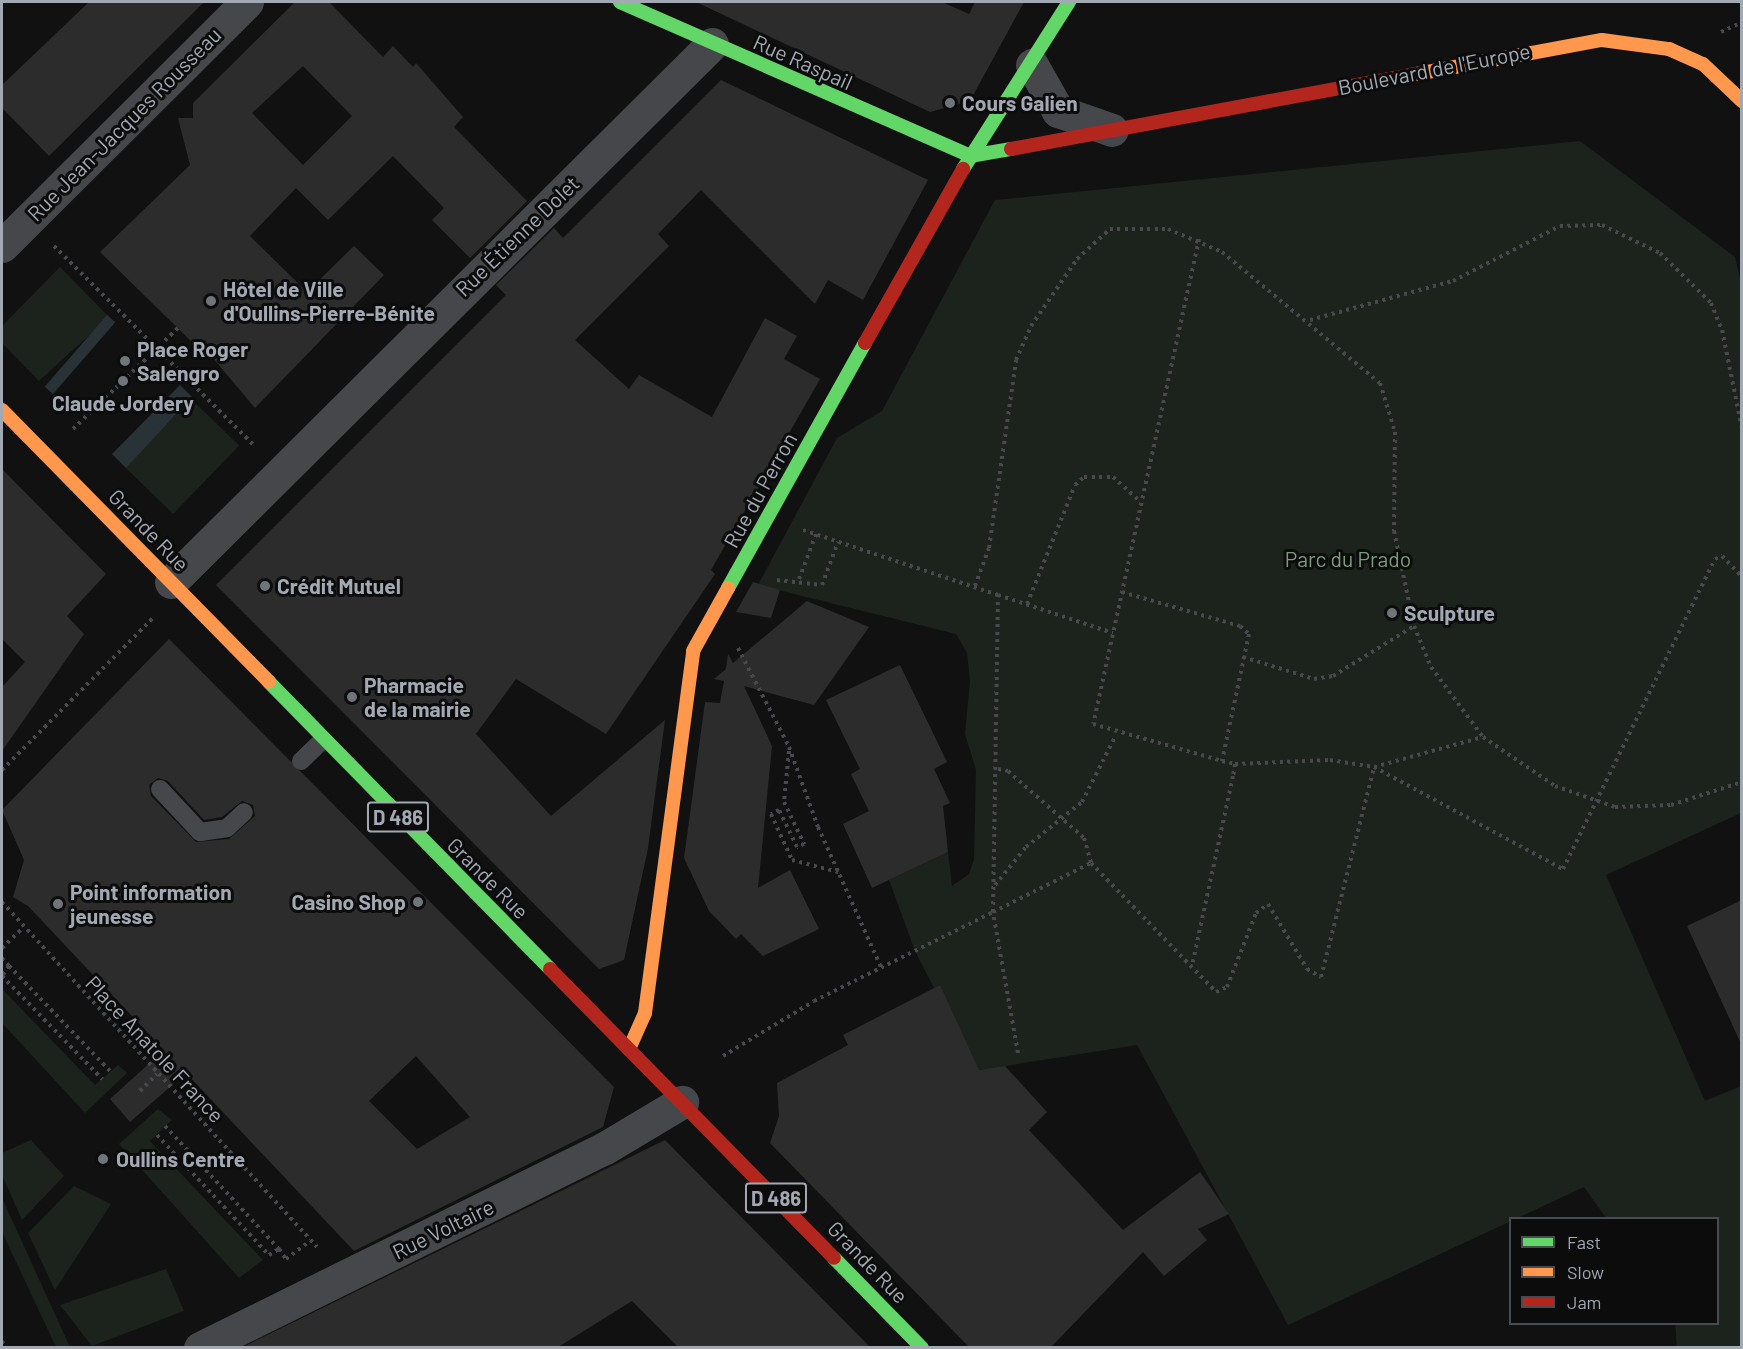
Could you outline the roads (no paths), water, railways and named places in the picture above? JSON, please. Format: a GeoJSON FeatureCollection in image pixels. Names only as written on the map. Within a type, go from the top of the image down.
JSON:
{"type":"FeatureCollection","features":[{"type":"Feature","properties":{"kind":"street","name":"Rue Jean-Jacques Rousseau"},"geometry":{"type":"LineString","coordinates":[[2,246],[247,2]]}},
{"type":"Feature","properties":{"kind":"street","name":"Rue Raspail"},"geometry":{"type":"LineString","coordinates":[[620,2],[970,156]]}},
{"type":"Feature","properties":{"kind":"street","name":"Rue du Perron"},"geometry":{"type":"LineString","coordinates":[[629,1049],[645,1013],[693,651],[970,156],[1032,65],[1069,2]]}},
{"type":"Feature","properties":{"kind":"street","name":"Boulevard de l'Europe"},"geometry":{"type":"LineString","coordinates":[[970,156],[1602,40],[1669,49],[1703,64],[1742,101]]}},
{"type":"Feature","properties":{"kind":"street","name":"Rue Étienne Dolet"},"geometry":{"type":"LineString","coordinates":[[171,582],[712,44]]}},
{"type":"Feature","properties":{"kind":"street","name":"Boulevard de l'Europe"},"geometry":{"type":"LineString","coordinates":[[1032,65],[1058,111],[1112,130]]}},
{"type":"Feature","properties":{"kind":"street","name":"Grande Rue"},"geometry":{"type":"LineString","coordinates":[[2,410],[171,582],[322,741],[682,1102],[922,1347]]}},
{"type":"Feature","properties":{"kind":"street","name":"Rue Voltaire"},"geometry":{"type":"LineString","coordinates":[[200,1347],[605,1148],[682,1102]]}},
{"type":"Feature","properties":{"kind":"lane"},"geometry":{"type":"LineString","coordinates":[[301,761],[322,741]]}},
{"type":"Feature","properties":{"kind":"lane"},"geometry":{"type":"LineString","coordinates":[[160,789],[200,832],[227,828],[244,812]]}},
{"type":"Feature","properties":{"kind":"place","name":"Cours Galien"},"geometry":{"type":"Point","coordinates":[950,103]}},
{"type":"Feature","properties":{"kind":"place","name":"Hôtel de Ville d'Oullins-Pierre-Bénite"},"geometry":{"type":"Point","coordinates":[211,301]}},
{"type":"Feature","properties":{"kind":"place","name":"Place Roger Salengro"},"geometry":{"type":"Point","coordinates":[125,361]}},
{"type":"Feature","properties":{"kind":"place","name":"Claude Jordery"},"geometry":{"type":"Point","coordinates":[123,381]}},
{"type":"Feature","properties":{"kind":"place","name":"Crédit Mutuel"},"geometry":{"type":"Point","coordinates":[265,586]}},
{"type":"Feature","properties":{"kind":"place","name":"Sculpture"},"geometry":{"type":"Point","coordinates":[1392,613]}},
{"type":"Feature","properties":{"kind":"place","name":"Pharmacie de la mairie"},"geometry":{"type":"Point","coordinates":[352,697]}},
{"type":"Feature","properties":{"kind":"place","name":"Casino Shop"},"geometry":{"type":"Point","coordinates":[418,902]}},
{"type":"Feature","properties":{"kind":"place","name":"Point information jeunesse"},"geometry":{"type":"Point","coordinates":[58,904]}},
{"type":"Feature","properties":{"kind":"place","name":"Oullins Centre"},"geometry":{"type":"Point","coordinates":[103,1159]}},
{"type":"Feature","properties":{"kind":"park label","name":"Parc du Prado"},"geometry":{"type":"Point","coordinates":[1348,559]}}]}
